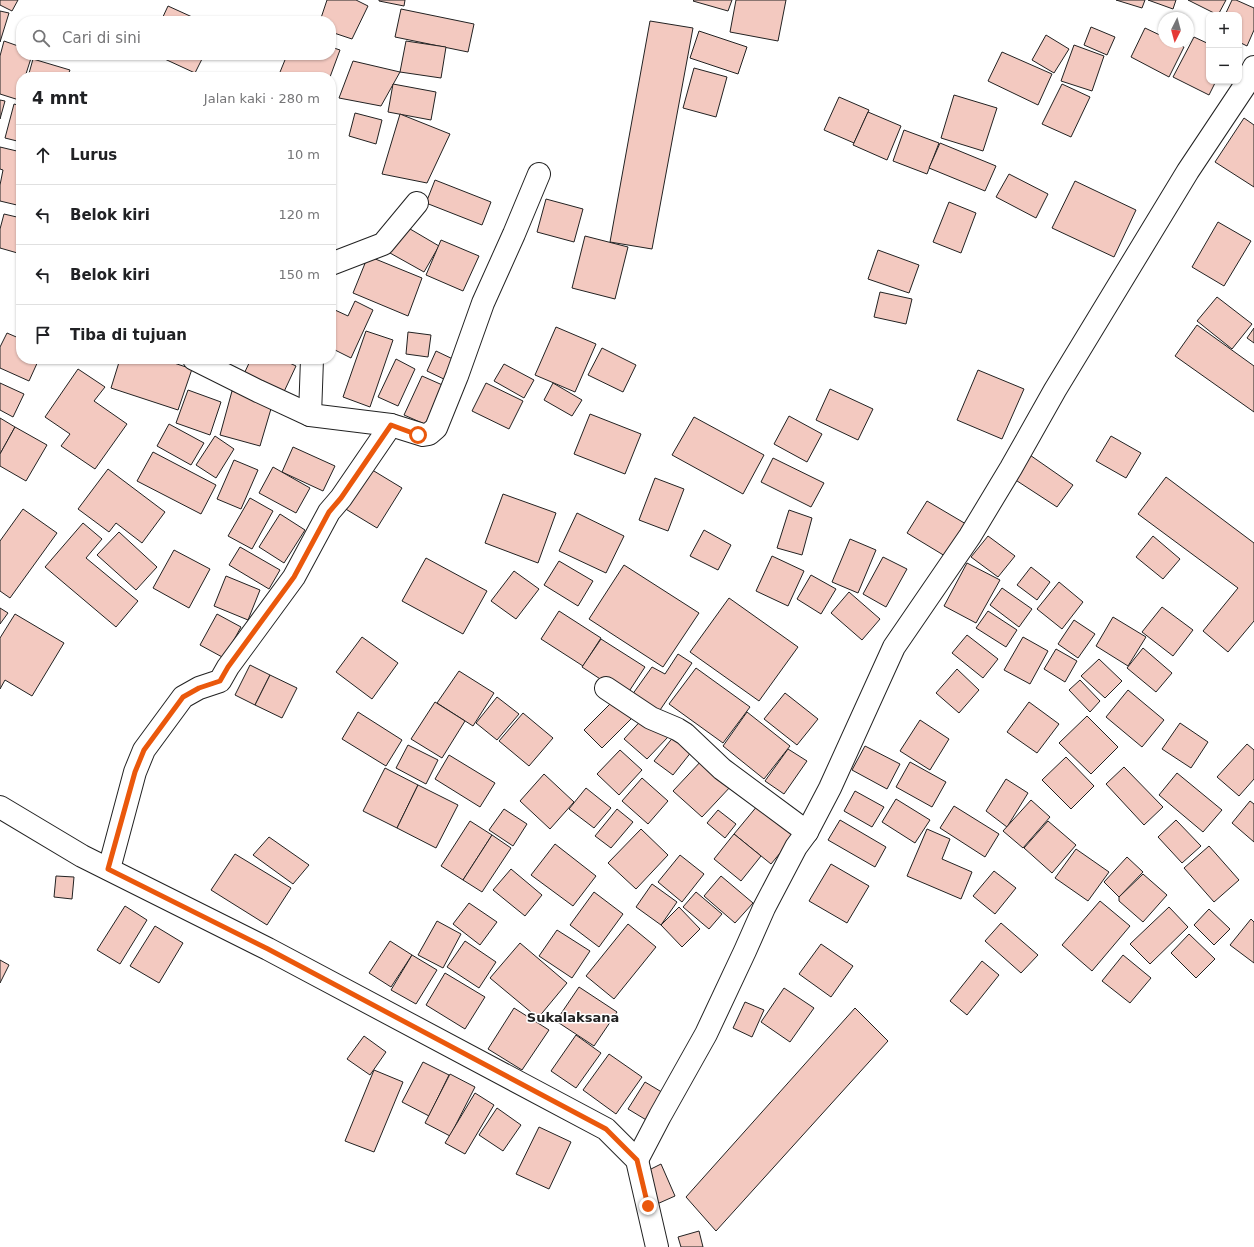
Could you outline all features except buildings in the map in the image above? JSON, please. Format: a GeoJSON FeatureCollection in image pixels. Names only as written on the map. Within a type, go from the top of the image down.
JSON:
{"type":"FeatureCollection","features":[{"type":"Feature","properties":{"kind":"street"},"geometry":{"type":"LineString","coordinates":[[637,1160],[706,1034],[764,908],[796,847],[807,832],[830,788],[894,647],[970,536],[1011,468],[1055,390],[1188,171],[1244,87],[1254,67]]}},
{"type":"Feature","properties":{"kind":"street"},"geometry":{"type":"LineString","coordinates":[[204,364],[258,392],[310,415],[391,425],[418,435],[429,434],[436,428],[457,376],[482,303],[514,234],[539,174]]}},
{"type":"Feature","properties":{"kind":"street"},"geometry":{"type":"LineString","coordinates":[[336,262],[383,244],[417,203]]}},
{"type":"Feature","properties":{"kind":"street"},"geometry":{"type":"LineString","coordinates":[[310,415],[312,364]]}},
{"type":"Feature","properties":{"kind":"street"},"geometry":{"type":"LineString","coordinates":[[108,869],[135,772],[144,750],[183,697],[199,688],[220,681],[228,667],[294,577],[329,512],[341,498],[391,425]]}},
{"type":"Feature","properties":{"kind":"street"},"geometry":{"type":"LineString","coordinates":[[606,688],[651,718],[685,734],[722,769],[807,832]]}},
{"type":"Feature","properties":{"kind":"street"},"geometry":{"type":"LineString","coordinates":[[0,807],[82,856],[268,949],[606,1129],[637,1160],[657,1247]]}},
{"type":"Feature","properties":{"kind":"district","name":"Sukalaksana"},"geometry":{"type":"Point","coordinates":[573,1017]}},
{"type":"Feature","properties":{"kind":"route"},"geometry":{"type":"LineString","coordinates":[[418,435],[391,425],[341,498],[329,512],[294,577],[228,667],[220,681],[199,688],[183,697],[144,750],[135,772],[108,869],[268,949],[606,1129],[637,1160],[648,1206]]}}]}
